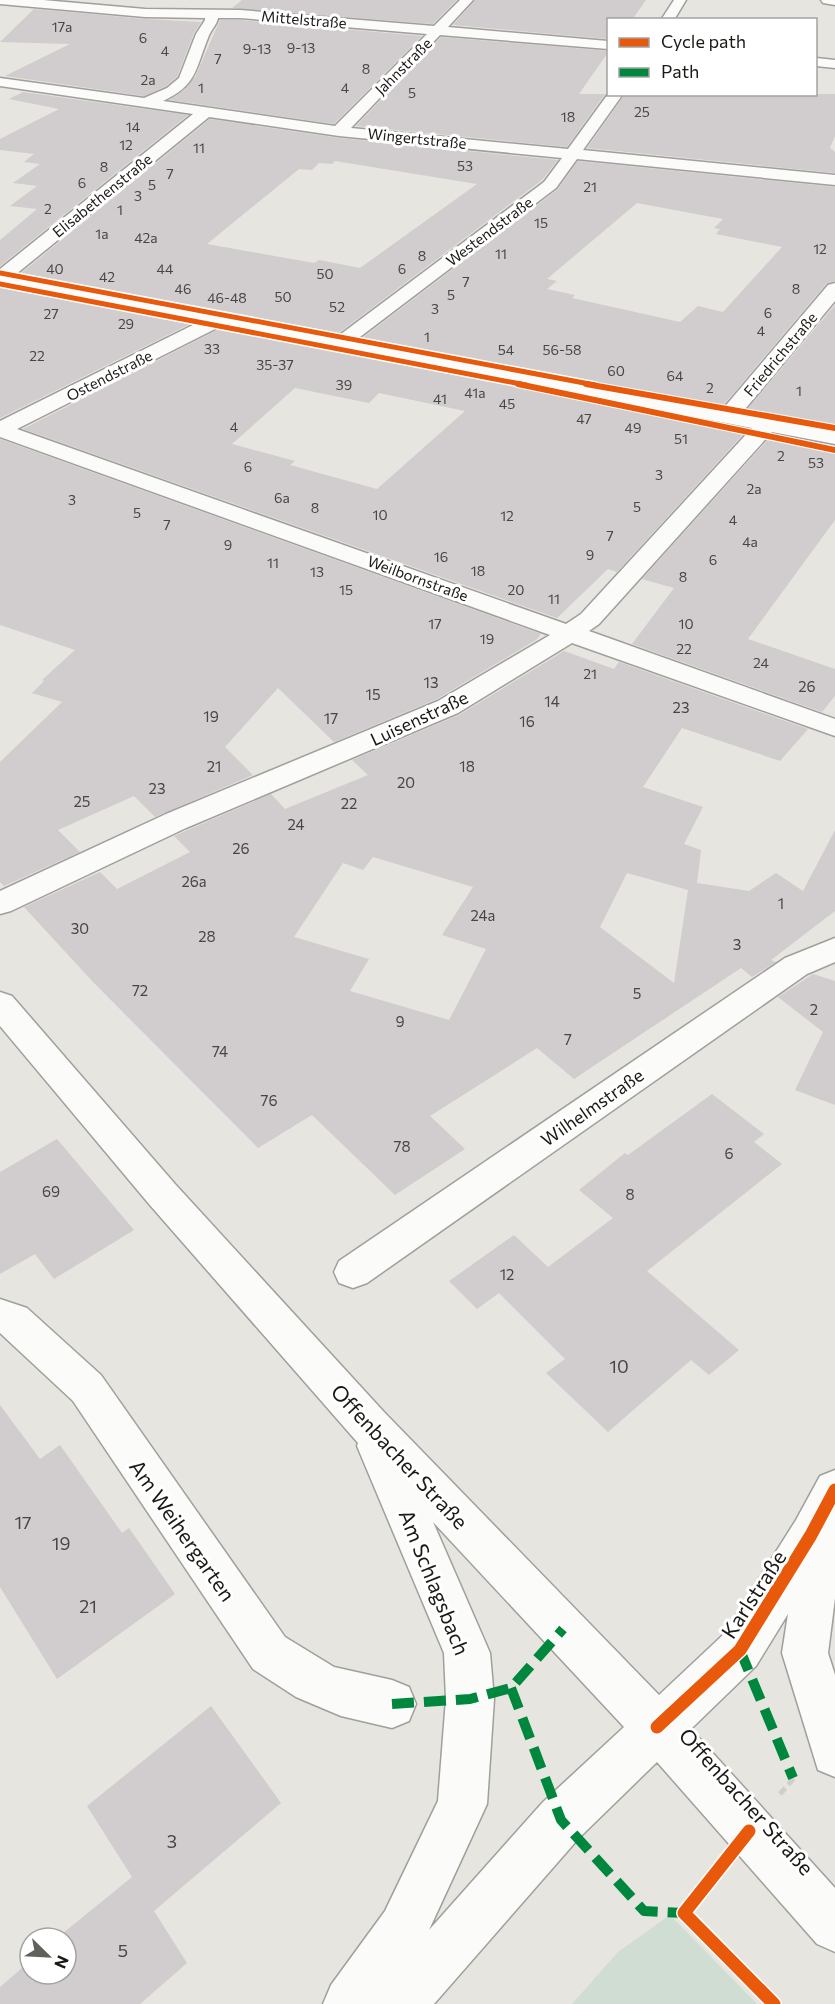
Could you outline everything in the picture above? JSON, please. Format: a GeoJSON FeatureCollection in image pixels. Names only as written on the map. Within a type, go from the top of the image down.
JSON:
{"type":"FeatureCollection","features":[{"type":"Feature","properties":{"kind":"street","name":"Mittelstraße"},"geometry":{"type":"LineString","coordinates":[[0,0],[145,13],[211,13],[607,45]]}},
{"type":"Feature","properties":{"kind":"street"},"geometry":{"type":"LineString","coordinates":[[0,11],[11,0]]}},
{"type":"Feature","properties":{"kind":"street"},"geometry":{"type":"LineString","coordinates":[[144,104],[186,78],[203,30],[212,20],[211,13],[227,0]]}},
{"type":"Feature","properties":{"kind":"street","name":"Jahnstraße"},"geometry":{"type":"LineString","coordinates":[[339,131],[467,0]]}},
{"type":"Feature","properties":{"kind":"street"},"geometry":{"type":"LineString","coordinates":[[668,18],[680,0]]}},
{"type":"Feature","properties":{"kind":"street"},"geometry":{"type":"LineString","coordinates":[[827,0],[835,1]]}},
{"type":"Feature","properties":{"kind":"street"},"geometry":{"type":"LineString","coordinates":[[817,62],[835,64]]}},
{"type":"Feature","properties":{"kind":"street","name":"Wingertstraße"},"geometry":{"type":"LineString","coordinates":[[0,82],[339,131],[835,180]]}},
{"type":"Feature","properties":{"kind":"street","name":"Westendstraße"},"geometry":{"type":"LineString","coordinates":[[338,345],[550,185],[615,96]]}},
{"type":"Feature","properties":{"kind":"street","name":"Elisabethenstraße"},"geometry":{"type":"LineString","coordinates":[[0,278],[204,112]]}},
{"type":"Feature","properties":{"kind":"street"},"geometry":{"type":"LineString","coordinates":[[0,278],[338,345],[835,438]]}},
{"type":"Feature","properties":{"kind":"street","name":"Friedrichstraße"},"geometry":{"type":"LineString","coordinates":[[726,418],[835,290]]}},
{"type":"Feature","properties":{"kind":"street","name":"Ostendstraße"},"geometry":{"type":"LineString","coordinates":[[0,430],[218,320]]}},
{"type":"Feature","properties":{"kind":"street","name":"Luisenstraße"},"geometry":{"type":"LineString","coordinates":[[0,904],[176,821],[448,707],[571,633],[590,619],[766,426]]}},
{"type":"Feature","properties":{"kind":"street","name":"Weilbornstraße"},"geometry":{"type":"LineString","coordinates":[[0,430],[835,728]]}},
{"type":"Feature","properties":{"kind":"street","name":"Wilhelmstraße"},"geometry":{"type":"LineString","coordinates":[[353,1272],[796,966],[835,949]]}},
{"type":"Feature","properties":{"kind":"street","name":"Offenbacher Straße"},"geometry":{"type":"LineString","coordinates":[[0,1005],[162,1194],[369,1425],[657,1727],[835,1926]]}},
{"type":"Feature","properties":{"kind":"street","name":"Am Weihergarten"},"geometry":{"type":"LineString","coordinates":[[0,1316],[13,1320],[87,1388],[269,1653],[296,1674],[333,1692],[361,1700],[392,1704]]}},
{"type":"Feature","properties":{"kind":"street","name":"Am Schlagsbach"},"geometry":{"type":"LineString","coordinates":[[350,2004],[403,1929],[462,1804],[470,1699],[467,1653],[369,1425]]}},
{"type":"Feature","properties":{"kind":"street","name":"Karlstraße"},"geometry":{"type":"LineString","coordinates":[[657,1727],[740,1650],[811,1535],[835,1490]]}},
{"type":"Feature","properties":{"kind":"street"},"geometry":{"type":"LineString","coordinates":[[819,1764],[805,1653],[813,1594],[835,1512]]}},
{"type":"Feature","properties":{"kind":"street"},"geometry":{"type":"LineString","coordinates":[[399,2004],[561,1820],[657,1727]]}},
{"type":"Feature","properties":{"kind":"path"},"geometry":{"type":"LineString","coordinates":[[749,1831],[793,1778],[819,1764]]}},
{"type":"Feature","properties":{"kind":"shaded area"},"geometry":{"type":"Polygon","coordinates":[[[670,1915],[757,2004],[572,2004],[618,1952],[670,1915]]]}},
{"type":"Feature","properties":{"kind":"building"},"geometry":{"type":"Polygon","coordinates":[[[242,0],[457,0],[433,24],[232,8],[242,0]]]}},
{"type":"Feature","properties":{"kind":"building"},"geometry":{"type":"Polygon","coordinates":[[[475,0],[646,0],[633,18],[607,18],[607,39],[453,25],[475,0]]]}},
{"type":"Feature","properties":{"kind":"building"},"geometry":{"type":"Polygon","coordinates":[[[34,9],[201,22],[194,33],[177,77],[166,86],[144,96],[5,76],[70,44],[0,42],[34,9]]]}},
{"type":"Feature","properties":{"kind":"building"},"geometry":{"type":"Polygon","coordinates":[[[220,20],[422,36],[334,124],[170,100],[184,90],[195,77],[220,20]]]}},
{"type":"Feature","properties":{"kind":"building"},"geometry":{"type":"Polygon","coordinates":[[[441,37],[607,51],[579,94],[605,94],[567,147],[356,126],[441,37]]]}},
{"type":"Feature","properties":{"kind":"building"},"geometry":{"type":"Polygon","coordinates":[[[23,92],[188,115],[0,266],[0,240],[37,209],[10,206],[37,186],[13,183],[40,164],[24,162],[34,154],[0,150],[0,139],[59,109],[9,99],[23,92]]]}},
{"type":"Feature","properties":{"kind":"building"},"geometry":{"type":"Polygon","coordinates":[[[817,94],[835,94],[835,136],[830,148],[835,152],[835,173],[587,148],[624,96],[817,96],[817,94]]]}},
{"type":"Feature","properties":{"kind":"building"},"geometry":{"type":"Polygon","coordinates":[[[210,119],[339,138],[558,160],[542,180],[336,335],[20,274],[210,119]],[[335,161],[332,164],[319,163],[312,170],[299,169],[207,244],[314,263],[319,260],[360,268],[477,184],[335,161]]]}},
{"type":"Feature","properties":{"kind":"building"},"geometry":{"type":"Polygon","coordinates":[[[578,161],[835,187],[835,281],[826,284],[721,408],[361,339],[557,190],[578,161]],[[637,203],[547,279],[557,281],[547,289],[575,295],[572,298],[680,322],[698,306],[723,312],[782,247],[716,234],[720,229],[714,228],[723,219],[637,203]]]}},
{"type":"Feature","properties":{"kind":"building"},"geometry":{"type":"Polygon","coordinates":[[[0,286],[192,323],[0,418],[0,286]]]}},
{"type":"Feature","properties":{"kind":"building"},"geometry":{"type":"Polygon","coordinates":[[[835,305],[835,430],[745,412],[835,305]]]}},
{"type":"Feature","properties":{"kind":"building"},"geometry":{"type":"Polygon","coordinates":[[[221,328],[329,349],[337,353],[343,352],[748,429],[617,572],[608,569],[557,618],[23,429],[221,328]],[[295,388],[232,444],[295,461],[290,465],[377,489],[465,411],[379,393],[369,403],[295,388]]]}},
{"type":"Feature","properties":{"kind":"building"},"geometry":{"type":"Polygon","coordinates":[[[773,434],[835,446],[835,520],[748,639],[835,669],[835,696],[822,712],[632,644],[674,588],[642,579],[773,434]]]}},
{"type":"Feature","properties":{"kind":"building"},"geometry":{"type":"Polygon","coordinates":[[[0,439],[541,634],[536,640],[437,699],[334,742],[278,688],[225,747],[253,775],[155,817],[134,796],[58,830],[80,852],[4,886],[0,882],[0,762],[62,702],[32,693],[44,681],[42,680],[75,650],[0,625],[0,439]]]}},
{"type":"Feature","properties":{"kind":"building"},"geometry":{"type":"Polygon","coordinates":[[[564,651],[614,669],[619,662],[808,729],[780,761],[682,728],[643,787],[703,807],[684,844],[701,850],[697,883],[749,891],[776,873],[803,891],[835,830],[835,911],[771,960],[776,962],[752,977],[741,968],[574,1079],[537,1048],[430,1116],[465,1149],[395,1195],[312,1115],[258,1148],[93,982],[24,907],[100,872],[117,889],[190,852],[174,836],[271,794],[285,809],[368,775],[352,760],[459,715],[564,651]],[[373,857],[363,870],[343,863],[294,937],[369,959],[350,991],[449,1020],[486,949],[442,935],[473,887],[373,857]],[[627,873],[600,927],[674,983],[688,890],[627,873]]]}},
{"type":"Feature","properties":{"kind":"building"},"geometry":{"type":"Polygon","coordinates":[[[813,974],[835,981],[835,1105],[795,1090],[823,1032],[778,997],[813,974]]]}},
{"type":"Feature","properties":{"kind":"building"},"geometry":{"type":"Polygon","coordinates":[[[712,1094],[764,1134],[754,1142],[782,1164],[647,1271],[739,1350],[709,1375],[691,1360],[608,1432],[546,1373],[565,1359],[499,1293],[477,1309],[449,1281],[514,1235],[548,1267],[613,1218],[579,1190],[625,1153],[628,1155],[712,1094]]]}},
{"type":"Feature","properties":{"kind":"building"},"geometry":{"type":"Polygon","coordinates":[[[57,1139],[134,1230],[54,1279],[35,1254],[0,1274],[0,1172],[57,1139]]]}},
{"type":"Feature","properties":{"kind":"building"},"geometry":{"type":"Polygon","coordinates":[[[0,1405],[40,1459],[60,1445],[122,1533],[129,1528],[175,1594],[57,1679],[0,1587],[0,1405]]]}},
{"type":"Feature","properties":{"kind":"building"},"geometry":{"type":"Polygon","coordinates":[[[211,1706],[281,1803],[154,1911],[187,1963],[140,2004],[0,2004],[0,1987],[18,1971],[18,1986],[78,1986],[78,1926],[72,1926],[132,1877],[87,1806],[211,1706]]]}},
{"type":"Feature","properties":{"kind":"marked path"},"geometry":{"type":"LineString","coordinates":[[392,1704],[470,1699],[511,1688],[563,1629]]}},
{"type":"Feature","properties":{"kind":"marked path"},"geometry":{"type":"LineString","coordinates":[[740,1650],[793,1778]]}},
{"type":"Feature","properties":{"kind":"marked path"},"geometry":{"type":"LineString","coordinates":[[511,1688],[561,1820],[644,1911],[684,1913]]}},
{"type":"Feature","properties":{"kind":"cycle path"},"geometry":{"type":"LineString","coordinates":[[0,273],[521,372],[835,428]]}},
{"type":"Feature","properties":{"kind":"cycle path"},"geometry":{"type":"LineString","coordinates":[[0,284],[593,398],[835,450]]}},
{"type":"Feature","properties":{"kind":"cycle path"},"geometry":{"type":"LineString","coordinates":[[657,1727],[740,1650],[811,1535],[835,1490]]}},
{"type":"Feature","properties":{"kind":"cycle path"},"geometry":{"type":"LineString","coordinates":[[749,1831],[684,1913],[774,2004]]}}]}
